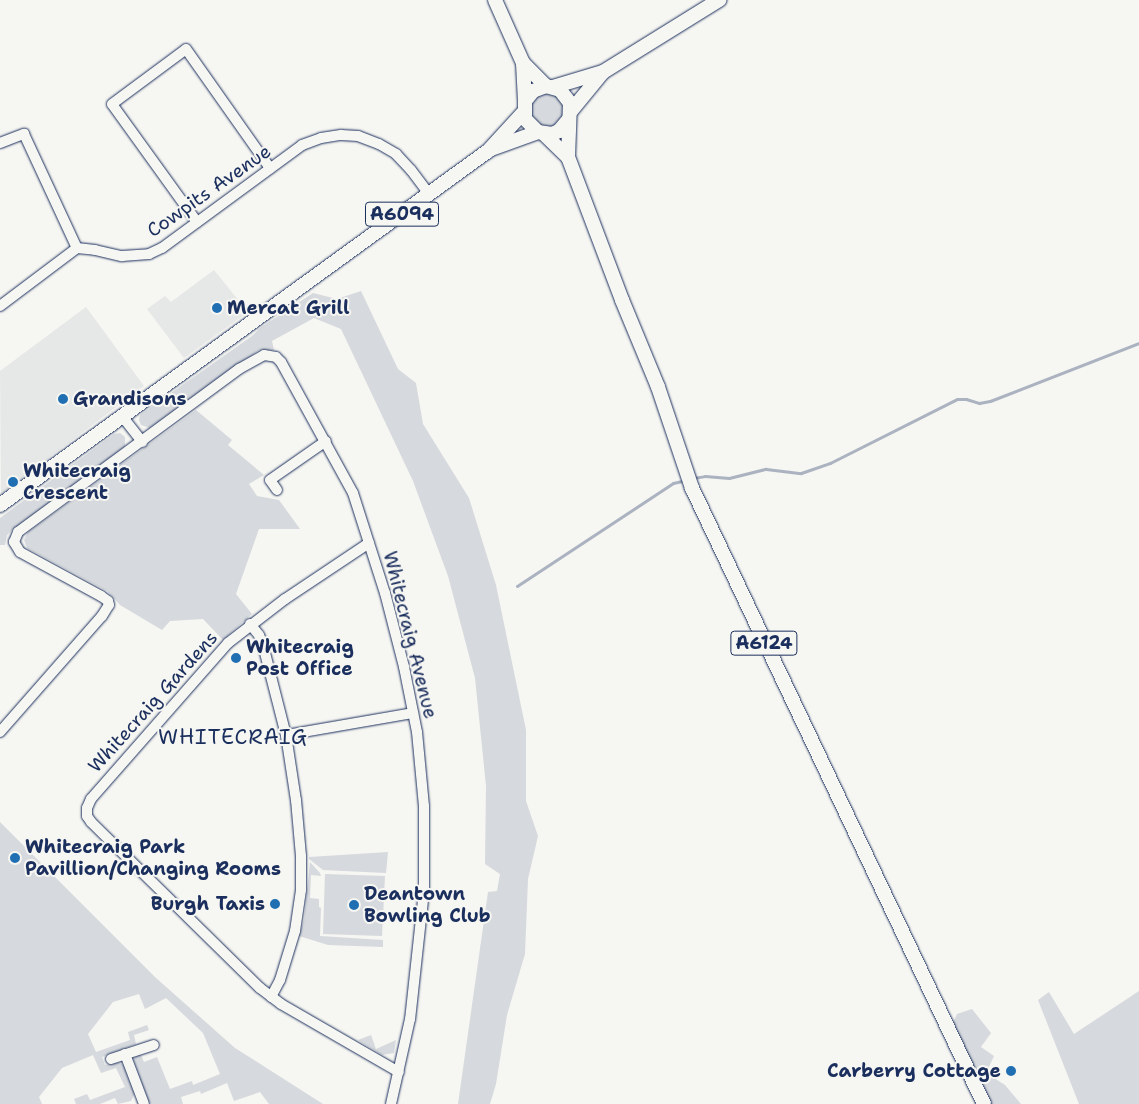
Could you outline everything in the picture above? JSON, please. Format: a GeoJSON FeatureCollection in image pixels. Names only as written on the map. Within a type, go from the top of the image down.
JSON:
{"type":"FeatureCollection","features":[{"type":"Feature","properties":{"kind":"main road"},"geometry":{"type":"LineString","coordinates":[[495,0],[523,63],[524,107],[528,125],[541,133],[559,131],[603,72]]}},
{"type":"Feature","properties":{"kind":"main road"},"geometry":{"type":"LineString","coordinates":[[524,107],[533,90],[603,72],[719,0]]}},
{"type":"Feature","properties":{"kind":"main road"},"geometry":{"type":"LineString","coordinates":[[523,63],[550,87],[566,96],[570,115]]}},
{"type":"Feature","properties":{"kind":"main road","name":"A6094"},"geometry":{"type":"LineString","coordinates":[[0,505],[488,150],[524,107]]}},
{"type":"Feature","properties":{"kind":"main road","name":"A6124"},"geometry":{"type":"LineString","coordinates":[[570,115],[568,157],[622,300],[658,387],[692,488],[984,1104]]}},
{"type":"Feature","properties":{"kind":"main road","name":"A6094"},"geometry":{"type":"LineString","coordinates":[[488,150],[541,133]]}},
{"type":"Feature","properties":{"kind":"main road","name":"A6124"},"geometry":{"type":"LineString","coordinates":[[541,133],[568,157]]}},
{"type":"Feature","properties":{"kind":"street"},"geometry":{"type":"LineString","coordinates":[[196,222],[112,104],[186,50],[270,168]]}},
{"type":"Feature","properties":{"kind":"street"},"geometry":{"type":"LineString","coordinates":[[0,143],[24,134],[77,248],[0,306]]}},
{"type":"Feature","properties":{"kind":"street","name":"Cowpits Avenue"},"geometry":{"type":"LineString","coordinates":[[77,248],[122,256],[149,254],[162,248],[302,145],[321,138],[341,135],[358,136],[379,144],[396,154],[429,194]]}},
{"type":"Feature","properties":{"kind":"street","name":"Whitecraig Avenue"},"geometry":{"type":"LineString","coordinates":[[142,442],[240,369],[264,355],[276,357],[281,362],[326,441],[353,493],[397,640],[413,713],[424,806],[424,891],[418,959],[404,1048],[391,1104]]}},
{"type":"Feature","properties":{"kind":"street"},"geometry":{"type":"LineString","coordinates":[[0,732],[102,616],[109,605],[108,600],[20,552],[16,547],[15,537],[44,513],[142,442],[122,416]]}},
{"type":"Feature","properties":{"kind":"street"},"geometry":{"type":"LineString","coordinates":[[277,490],[270,480],[326,441]]}},
{"type":"Feature","properties":{"kind":"street","name":"Whitecraig Gardens"},"geometry":{"type":"LineString","coordinates":[[271,997],[246,975],[91,822],[87,808],[91,799],[228,643],[250,624],[369,542]]}},
{"type":"Feature","properties":{"kind":"street"},"geometry":{"type":"LineString","coordinates":[[250,624],[259,635],[263,646],[286,735],[300,829],[301,890],[295,931],[287,959],[271,997],[399,1072]]}},
{"type":"Feature","properties":{"kind":"street"},"geometry":{"type":"LineString","coordinates":[[286,735],[413,713]]}},
{"type":"Feature","properties":{"kind":"street"},"geometry":{"type":"LineString","coordinates":[[111,1059],[154,1045]]}},
{"type":"Feature","properties":{"kind":"street"},"geometry":{"type":"LineString","coordinates":[[125,1054],[142,1103]]}},
{"type":"Feature","properties":{"kind":"shaded area"},"geometry":{"type":"Polygon","coordinates":[[[547,93],[559,98],[564,110],[559,122],[547,127],[535,122],[530,110],[535,98],[547,93]]]}},
{"type":"Feature","properties":{"kind":"shaded area"},"geometry":{"type":"Polygon","coordinates":[[[214,270],[248,312],[184,358],[147,309],[165,296],[171,302],[214,270]]]}},
{"type":"Feature","properties":{"kind":"shaded area"},"geometry":{"type":"Polygon","coordinates":[[[361,291],[398,369],[416,383],[423,424],[469,498],[496,585],[526,730],[526,801],[538,836],[528,879],[525,954],[507,1015],[496,1084],[490,1104],[458,1104],[488,892],[497,891],[500,874],[485,864],[486,786],[475,678],[448,576],[413,481],[341,329],[314,318],[272,341],[274,350],[259,350],[150,428],[141,425],[139,420],[140,415],[252,336],[260,328],[313,293],[337,299],[361,291]]]}},
{"type":"Feature","properties":{"kind":"shaded area","name":"Grandisons"},"geometry":{"type":"Polygon","coordinates":[[[86,307],[144,386],[1,494],[0,371],[86,307]]]}},
{"type":"Feature","properties":{"kind":"shaded area"},"geometry":{"type":"Polygon","coordinates":[[[196,410],[232,440],[228,445],[264,475],[249,484],[257,496],[279,500],[300,529],[259,529],[236,594],[252,614],[223,640],[203,619],[170,621],[162,630],[120,605],[107,591],[27,548],[24,540],[28,532],[196,410]]]}},
{"type":"Feature","properties":{"kind":"shaded area"},"geometry":{"type":"Polygon","coordinates":[[[120,433],[125,437],[125,448],[12,530],[7,535],[5,545],[0,545],[0,518],[114,434],[120,433]]]}},
{"type":"Feature","properties":{"kind":"shaded area"},"geometry":{"type":"Polygon","coordinates":[[[0,822],[156,978],[235,1048],[323,1104],[269,1104],[260,1092],[234,1101],[227,1083],[201,1094],[200,1091],[181,1097],[183,1104],[149,1104],[133,1059],[140,1053],[144,1062],[157,1057],[170,1089],[192,1081],[193,1085],[220,1074],[203,1033],[166,998],[145,1009],[139,994],[113,1002],[88,1034],[96,1052],[130,1040],[128,1032],[147,1025],[149,1030],[134,1035],[136,1044],[102,1057],[105,1065],[117,1062],[124,1065],[135,1093],[131,1101],[118,1104],[115,1098],[100,1104],[76,1104],[74,1099],[87,1094],[90,1100],[125,1087],[116,1068],[101,1073],[93,1055],[62,1068],[39,1097],[42,1104],[0,1104],[0,822]]]}},
{"type":"Feature","properties":{"kind":"shaded area"},"geometry":{"type":"Polygon","coordinates":[[[388,852],[386,873],[323,870],[309,859],[309,857],[388,852]]]}},
{"type":"Feature","properties":{"kind":"shaded area"},"geometry":{"type":"Polygon","coordinates":[[[310,862],[321,876],[311,875],[310,898],[319,899],[319,907],[321,908],[320,936],[383,940],[383,947],[328,945],[299,936],[304,920],[310,862]]]}},
{"type":"Feature","properties":{"kind":"shaded area","name":"Deantown Bowling Club"},"geometry":{"type":"Polygon","coordinates":[[[325,874],[385,876],[382,936],[323,934],[325,874]]]}},
{"type":"Feature","properties":{"kind":"shaded area"},"geometry":{"type":"Polygon","coordinates":[[[1139,991],[1139,1104],[1079,1104],[1038,1000],[1049,992],[1074,1034],[1139,991]]]}},
{"type":"Feature","properties":{"kind":"shaded area"},"geometry":{"type":"Polygon","coordinates":[[[972,1009],[991,1033],[981,1047],[994,1056],[988,1069],[994,1078],[1005,1085],[1021,1104],[991,1104],[982,1085],[986,1079],[983,1070],[972,1068],[953,1023],[957,1014],[972,1009]]]}},
{"type":"Feature","properties":{"kind":"shaded area"},"geometry":{"type":"Polygon","coordinates":[[[371,1035],[376,1049],[396,1040],[394,1053],[382,1055],[358,1040],[371,1035]]]}},
{"type":"Feature","properties":{"kind":"waterway"},"geometry":{"type":"LineString","coordinates":[[693,478],[705,476],[729,478],[766,469],[801,473],[830,463],[957,399],[966,399],[979,403],[990,401],[1139,343]]}},
{"type":"Feature","properties":{"kind":"waterway"},"geometry":{"type":"LineString","coordinates":[[517,586],[673,483],[687,480]]}},
{"type":"Feature","properties":{"kind":"place","name":"Mercat Grill"},"geometry":{"type":"Point","coordinates":[217,308]}},
{"type":"Feature","properties":{"kind":"place","name":"Grandisons"},"geometry":{"type":"Point","coordinates":[63,399]}},
{"type":"Feature","properties":{"kind":"place","name":"Whitecraig Crescent"},"geometry":{"type":"Point","coordinates":[13,482]}},
{"type":"Feature","properties":{"kind":"place","name":"Whitecraig Post Office"},"geometry":{"type":"Point","coordinates":[236,658]}},
{"type":"Feature","properties":{"kind":"place","name":"Whitecraig Park Pavillion/Changing Rooms"},"geometry":{"type":"Point","coordinates":[15,858]}},
{"type":"Feature","properties":{"kind":"place","name":"Burgh Taxis"},"geometry":{"type":"Point","coordinates":[275,904]}},
{"type":"Feature","properties":{"kind":"place","name":"Deantown Bowling Club"},"geometry":{"type":"Point","coordinates":[354,905]}},
{"type":"Feature","properties":{"kind":"place","name":"Carberry Cottage"},"geometry":{"type":"Point","coordinates":[1011,1071]}},
{"type":"Feature","properties":{"kind":"district","name":"WHITECRAIG"},"geometry":{"type":"Point","coordinates":[233,737]}}]}
